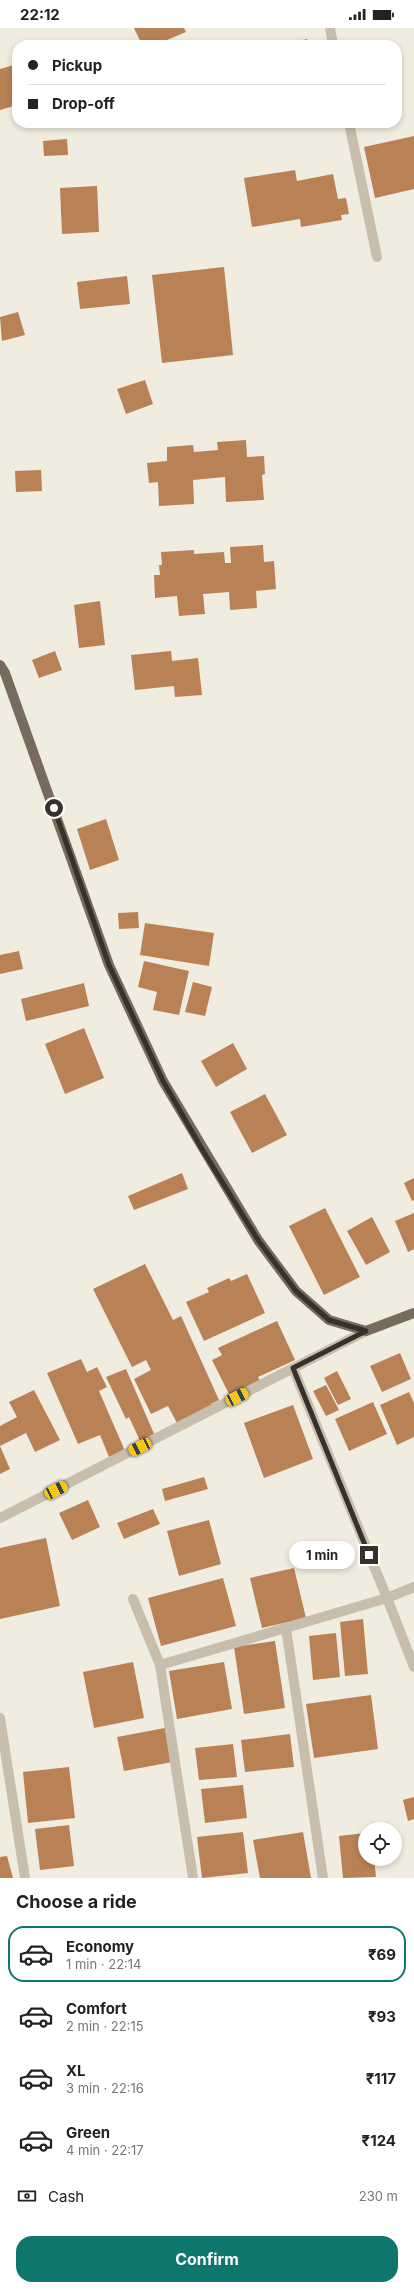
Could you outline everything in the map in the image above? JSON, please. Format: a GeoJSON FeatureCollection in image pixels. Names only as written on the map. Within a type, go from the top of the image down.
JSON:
{"type":"FeatureCollection","features":[{"type":"Feature","properties":{"kind":"main road"},"geometry":{"type":"LineString","coordinates":[[0,665],[5,673],[39,765],[109,965],[163,1081],[258,1240],[296,1291],[329,1320],[366,1331],[414,1314]]}},
{"type":"Feature","properties":{"kind":"street"},"geometry":{"type":"LineString","coordinates":[[330,28],[332,40]]}},
{"type":"Feature","properties":{"kind":"street"},"geometry":{"type":"LineString","coordinates":[[350,128],[377,257]]}},
{"type":"Feature","properties":{"kind":"street"},"geometry":{"type":"LineString","coordinates":[[0,1518],[366,1331]]}},
{"type":"Feature","properties":{"kind":"street"},"geometry":{"type":"LineString","coordinates":[[293,1368],[414,1667]]}},
{"type":"Feature","properties":{"kind":"street"},"geometry":{"type":"LineString","coordinates":[[160,1665],[387,1598],[414,1587]]}},
{"type":"Feature","properties":{"kind":"street"},"geometry":{"type":"LineString","coordinates":[[133,1599],[160,1665],[193,1878]]}},
{"type":"Feature","properties":{"kind":"street"},"geometry":{"type":"LineString","coordinates":[[286,1628],[323,1878]]}},
{"type":"Feature","properties":{"kind":"street"},"geometry":{"type":"LineString","coordinates":[[0,1718],[25,1878]]}},
{"type":"Feature","properties":{"kind":"building"},"geometry":{"type":"Polygon","coordinates":[[[134,28],[184,28],[186,32],[167,40],[140,40],[134,28]]]}},
{"type":"Feature","properties":{"kind":"building"},"geometry":{"type":"Polygon","coordinates":[[[12,65],[12,106],[0,110],[0,69],[12,65]]]}},
{"type":"Feature","properties":{"kind":"building"},"geometry":{"type":"Polygon","coordinates":[[[414,136],[414,189],[375,198],[364,147],[414,136]]]}},
{"type":"Feature","properties":{"kind":"building"},"geometry":{"type":"Polygon","coordinates":[[[67,139],[68,155],[44,156],[43,141],[67,139]]]}},
{"type":"Feature","properties":{"kind":"building"},"geometry":{"type":"Polygon","coordinates":[[[295,170],[297,181],[333,174],[338,199],[346,198],[349,214],[341,215],[342,220],[301,227],[300,219],[252,227],[244,178],[295,170]]]}},
{"type":"Feature","properties":{"kind":"building"},"geometry":{"type":"Polygon","coordinates":[[[97,186],[99,232],[62,234],[60,188],[97,186]]]}},
{"type":"Feature","properties":{"kind":"building"},"geometry":{"type":"Polygon","coordinates":[[[224,267],[233,355],[162,363],[152,275],[224,267]]]}},
{"type":"Feature","properties":{"kind":"building"},"geometry":{"type":"Polygon","coordinates":[[[127,276],[130,304],[80,309],[77,282],[127,276]]]}},
{"type":"Feature","properties":{"kind":"building"},"geometry":{"type":"Polygon","coordinates":[[[18,312],[25,335],[2,341],[0,317],[18,312]]]}},
{"type":"Feature","properties":{"kind":"building"},"geometry":{"type":"Polygon","coordinates":[[[145,380],[153,404],[126,414],[117,389],[145,380]]]}},
{"type":"Feature","properties":{"kind":"building"},"geometry":{"type":"Polygon","coordinates":[[[246,440],[247,457],[264,456],[265,474],[262,475],[264,500],[226,502],[225,477],[193,480],[194,504],[159,506],[158,482],[149,483],[147,463],[167,461],[167,447],[193,445],[194,452],[218,450],[217,442],[246,440]]]}},
{"type":"Feature","properties":{"kind":"building"},"geometry":{"type":"Polygon","coordinates":[[[41,470],[42,491],[16,492],[15,471],[41,470]]]}},
{"type":"Feature","properties":{"kind":"building"},"geometry":{"type":"Polygon","coordinates":[[[263,545],[264,562],[274,561],[276,589],[256,591],[257,608],[230,610],[229,592],[203,594],[205,614],[179,616],[177,596],[155,598],[154,575],[160,575],[159,565],[162,565],[161,552],[194,550],[194,554],[224,552],[225,563],[231,563],[230,547],[263,545]]]}},
{"type":"Feature","properties":{"kind":"building"},"geometry":{"type":"Polygon","coordinates":[[[100,601],[105,645],[79,648],[74,605],[100,601]]]}},
{"type":"Feature","properties":{"kind":"building"},"geometry":{"type":"Polygon","coordinates":[[[55,651],[62,670],[39,678],[32,660],[55,651]]]}},
{"type":"Feature","properties":{"kind":"building"},"geometry":{"type":"Polygon","coordinates":[[[171,651],[172,661],[198,658],[202,695],[175,697],[174,686],[135,690],[131,655],[171,651]]]}},
{"type":"Feature","properties":{"kind":"building"},"geometry":{"type":"Polygon","coordinates":[[[106,819],[119,860],[90,870],[77,829],[106,819]]]}},
{"type":"Feature","properties":{"kind":"building"},"geometry":{"type":"Polygon","coordinates":[[[138,912],[139,928],[119,929],[118,913],[138,912]]]}},
{"type":"Feature","properties":{"kind":"building"},"geometry":{"type":"Polygon","coordinates":[[[145,923],[214,933],[209,966],[140,955],[145,923]]]}},
{"type":"Feature","properties":{"kind":"building"},"geometry":{"type":"Polygon","coordinates":[[[19,951],[23,969],[0,974],[0,955],[19,951]]]}},
{"type":"Feature","properties":{"kind":"building"},"geometry":{"type":"Polygon","coordinates":[[[144,961],[189,971],[179,1015],[153,1010],[157,992],[138,987],[144,961]]]}},
{"type":"Feature","properties":{"kind":"building"},"geometry":{"type":"Polygon","coordinates":[[[193,982],[212,987],[205,1016],[185,1012],[193,982]]]}},
{"type":"Feature","properties":{"kind":"building"},"geometry":{"type":"Polygon","coordinates":[[[84,983],[89,1006],[26,1021],[21,999],[84,983]]]}},
{"type":"Feature","properties":{"kind":"building"},"geometry":{"type":"Polygon","coordinates":[[[84,1028],[104,1078],[65,1094],[45,1044],[84,1028]]]}},
{"type":"Feature","properties":{"kind":"building"},"geometry":{"type":"Polygon","coordinates":[[[233,1043],[247,1069],[216,1087],[201,1061],[233,1043]]]}},
{"type":"Feature","properties":{"kind":"building"},"geometry":{"type":"Polygon","coordinates":[[[265,1094],[287,1135],[252,1153],[230,1112],[265,1094]]]}},
{"type":"Feature","properties":{"kind":"building"},"geometry":{"type":"Polygon","coordinates":[[[182,1173],[188,1189],[134,1210],[128,1196],[182,1173]]]}},
{"type":"Feature","properties":{"kind":"building"},"geometry":{"type":"Polygon","coordinates":[[[414,1178],[414,1200],[412,1201],[404,1183],[414,1178]]]}},
{"type":"Feature","properties":{"kind":"building"},"geometry":{"type":"Polygon","coordinates":[[[325,1208],[360,1277],[324,1295],[289,1226],[325,1208]]]}},
{"type":"Feature","properties":{"kind":"building"},"geometry":{"type":"Polygon","coordinates":[[[414,1213],[414,1249],[408,1252],[395,1221],[414,1213]]]}},
{"type":"Feature","properties":{"kind":"building"},"geometry":{"type":"Polygon","coordinates":[[[372,1217],[390,1252],[366,1265],[347,1231],[372,1217]]]}},
{"type":"Feature","properties":{"kind":"building"},"geometry":{"type":"Polygon","coordinates":[[[145,1264],[173,1320],[181,1316],[219,1400],[211,1404],[212,1407],[177,1423],[168,1406],[151,1414],[134,1379],[151,1370],[146,1360],[132,1367],[93,1289],[145,1264]]]}},
{"type":"Feature","properties":{"kind":"building"},"geometry":{"type":"Polygon","coordinates":[[[247,1274],[265,1313],[204,1341],[186,1302],[209,1292],[207,1288],[229,1278],[231,1281],[247,1274]]]}},
{"type":"Feature","properties":{"kind":"building"},"geometry":{"type":"Polygon","coordinates":[[[277,1321],[295,1360],[258,1377],[260,1381],[230,1396],[212,1360],[222,1355],[218,1348],[277,1321]]]}},
{"type":"Feature","properties":{"kind":"building"},"geometry":{"type":"Polygon","coordinates":[[[400,1353],[411,1379],[382,1392],[370,1366],[400,1353]]]}},
{"type":"Feature","properties":{"kind":"building"},"geometry":{"type":"Polygon","coordinates":[[[81,1359],[87,1372],[97,1367],[107,1387],[99,1391],[125,1451],[109,1457],[100,1435],[78,1444],[47,1373],[81,1359]]]}},
{"type":"Feature","properties":{"kind":"building"},"geometry":{"type":"Polygon","coordinates":[[[126,1369],[155,1436],[141,1443],[129,1417],[126,1419],[106,1377],[126,1369]]]}},
{"type":"Feature","properties":{"kind":"building"},"geometry":{"type":"Polygon","coordinates":[[[337,1371],[351,1399],[338,1405],[324,1378],[337,1371]]]}},
{"type":"Feature","properties":{"kind":"building"},"geometry":{"type":"Polygon","coordinates":[[[326,1385],[339,1410],[326,1416],[313,1391],[326,1385]]]}},
{"type":"Feature","properties":{"kind":"building"},"geometry":{"type":"Polygon","coordinates":[[[34,1390],[60,1440],[35,1452],[26,1433],[0,1446],[0,1426],[17,1417],[9,1402],[34,1390]]]}},
{"type":"Feature","properties":{"kind":"building"},"geometry":{"type":"Polygon","coordinates":[[[409,1392],[414,1403],[414,1437],[397,1445],[380,1405],[409,1392]]]}},
{"type":"Feature","properties":{"kind":"building"},"geometry":{"type":"Polygon","coordinates":[[[373,1402],[387,1434],[349,1451],[335,1419],[373,1402]]]}},
{"type":"Feature","properties":{"kind":"building"},"geometry":{"type":"Polygon","coordinates":[[[293,1405],[313,1459],[264,1478],[244,1423],[293,1405]]]}},
{"type":"Feature","properties":{"kind":"building"},"geometry":{"type":"Polygon","coordinates":[[[0,1446],[10,1469],[0,1474],[0,1446]]]}},
{"type":"Feature","properties":{"kind":"building"},"geometry":{"type":"Polygon","coordinates":[[[204,1477],[208,1489],[165,1501],[162,1489],[204,1477]]]}},
{"type":"Feature","properties":{"kind":"building"},"geometry":{"type":"Polygon","coordinates":[[[88,1500],[100,1527],[72,1540],[59,1513],[88,1500]]]}},
{"type":"Feature","properties":{"kind":"building"},"geometry":{"type":"Polygon","coordinates":[[[153,1509],[160,1524],[124,1539],[117,1523],[153,1509]]]}},
{"type":"Feature","properties":{"kind":"building"},"geometry":{"type":"Polygon","coordinates":[[[209,1520],[221,1564],[179,1576],[167,1531],[209,1520]]]}},
{"type":"Feature","properties":{"kind":"building"},"geometry":{"type":"Polygon","coordinates":[[[46,1538],[60,1606],[0,1619],[0,1548],[46,1538]]]}},
{"type":"Feature","properties":{"kind":"building"},"geometry":{"type":"Polygon","coordinates":[[[294,1568],[306,1618],[262,1628],[250,1578],[294,1568]]]}},
{"type":"Feature","properties":{"kind":"building"},"geometry":{"type":"Polygon","coordinates":[[[223,1578],[236,1626],[161,1646],[148,1598],[223,1578]]]}},
{"type":"Feature","properties":{"kind":"building"},"geometry":{"type":"Polygon","coordinates":[[[363,1619],[368,1674],[345,1676],[340,1622],[363,1619]]]}},
{"type":"Feature","properties":{"kind":"building"},"geometry":{"type":"Polygon","coordinates":[[[336,1633],[340,1677],[313,1680],[309,1636],[336,1633]]]}},
{"type":"Feature","properties":{"kind":"building"},"geometry":{"type":"Polygon","coordinates":[[[275,1641],[285,1708],[244,1714],[234,1647],[275,1641]]]}},
{"type":"Feature","properties":{"kind":"building"},"geometry":{"type":"Polygon","coordinates":[[[133,1662],[144,1718],[94,1728],[83,1672],[133,1662]]]}},
{"type":"Feature","properties":{"kind":"building"},"geometry":{"type":"Polygon","coordinates":[[[224,1662],[232,1709],[177,1719],[169,1671],[224,1662]]]}},
{"type":"Feature","properties":{"kind":"building"},"geometry":{"type":"Polygon","coordinates":[[[371,1695],[378,1749],[314,1758],[306,1704],[371,1695]]]}},
{"type":"Feature","properties":{"kind":"building"},"geometry":{"type":"Polygon","coordinates":[[[165,1728],[172,1762],[124,1771],[117,1737],[165,1728]]]}},
{"type":"Feature","properties":{"kind":"building"},"geometry":{"type":"Polygon","coordinates":[[[290,1734],[294,1767],[245,1772],[241,1740],[290,1734]]]}},
{"type":"Feature","properties":{"kind":"building"},"geometry":{"type":"Polygon","coordinates":[[[233,1744],[237,1777],[199,1780],[195,1748],[233,1744]]]}},
{"type":"Feature","properties":{"kind":"building"},"geometry":{"type":"Polygon","coordinates":[[[69,1767],[75,1818],[28,1823],[23,1772],[69,1767]]]}},
{"type":"Feature","properties":{"kind":"building"},"geometry":{"type":"Polygon","coordinates":[[[243,1785],[247,1818],[205,1823],[201,1789],[243,1785]]]}},
{"type":"Feature","properties":{"kind":"building"},"geometry":{"type":"Polygon","coordinates":[[[414,1797],[414,1819],[408,1821],[403,1800],[414,1797]]]}},
{"type":"Feature","properties":{"kind":"building"},"geometry":{"type":"Polygon","coordinates":[[[69,1825],[74,1866],[40,1870],[35,1829],[69,1825]]]}},
{"type":"Feature","properties":{"kind":"building"},"geometry":{"type":"Polygon","coordinates":[[[243,1832],[248,1873],[202,1878],[197,1837],[243,1832]]]}},
{"type":"Feature","properties":{"kind":"building"},"geometry":{"type":"Polygon","coordinates":[[[303,1832],[311,1878],[260,1878],[253,1840],[303,1832]]]}},
{"type":"Feature","properties":{"kind":"building"},"geometry":{"type":"Polygon","coordinates":[[[358,1834],[358,1866],[375,1866],[376,1877],[343,1878],[339,1836],[358,1834]]]}},
{"type":"Feature","properties":{"kind":"building"},"geometry":{"type":"Polygon","coordinates":[[[7,1856],[13,1878],[0,1878],[0,1857],[7,1856]]]}},
{"type":"Feature","properties":{"kind":"route"},"geometry":{"type":"LineString","coordinates":[[54,808],[109,965],[163,1081],[202,1149],[258,1240],[296,1291],[329,1320],[366,1331],[293,1368],[369,1555]]}}]}
